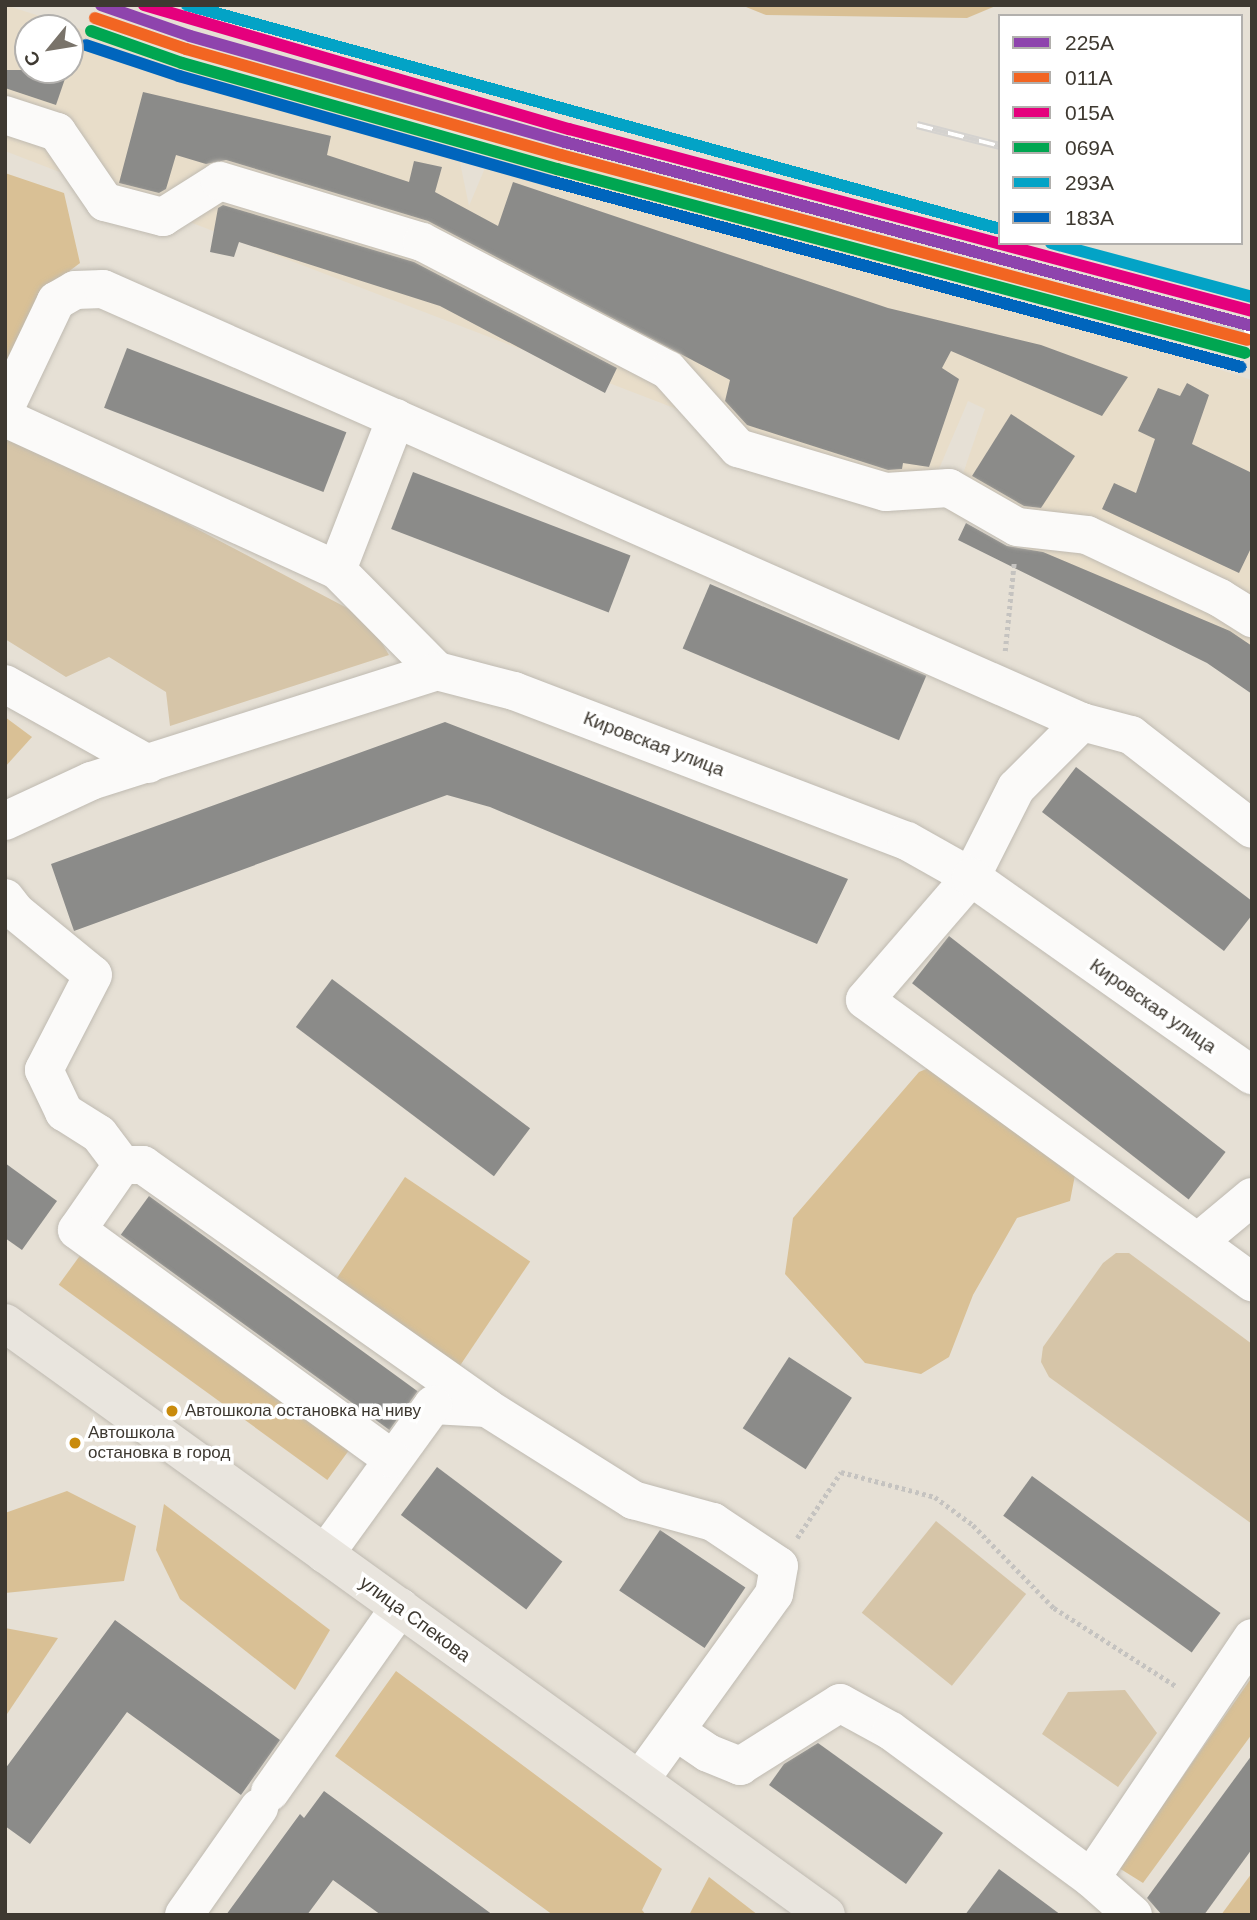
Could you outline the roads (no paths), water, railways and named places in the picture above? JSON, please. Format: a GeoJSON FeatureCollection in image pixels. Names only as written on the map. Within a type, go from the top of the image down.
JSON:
{"type":"FeatureCollection","features":[{"type":"Feature","properties":{"kind":"main road","name":"улица Спекова"},"geometry":{"type":"LineString","coordinates":[[5,1322],[825,1915]]}},
{"type":"Feature","properties":{"kind":"street"},"geometry":{"type":"LineString","coordinates":[[5,115],[57,132],[105,202],[163,217],[220,181],[422,242],[668,370],[738,448],[886,492],[949,488],[1017,527],[1087,535],[1220,598],[1252,618]]}},
{"type":"Feature","properties":{"kind":"street"},"geometry":{"type":"LineString","coordinates":[[5,408],[56,301],[75,290],[103,289],[1082,722],[1131,734],[1252,829]]}},
{"type":"Feature","properties":{"kind":"street"},"geometry":{"type":"LineString","coordinates":[[5,418],[337,570],[437,671],[90,781],[5,821]]}},
{"type":"Feature","properties":{"kind":"street"},"geometry":{"type":"LineString","coordinates":[[337,570],[396,418]]}},
{"type":"Feature","properties":{"kind":"street","name":"Кировская улица"},"geometry":{"type":"LineString","coordinates":[[437,671],[514,691],[907,841],[971,877],[1252,1075]]}},
{"type":"Feature","properties":{"kind":"street"},"geometry":{"type":"LineString","coordinates":[[5,684],[148,764]]}},
{"type":"Feature","properties":{"kind":"street"},"geometry":{"type":"LineString","coordinates":[[1082,722],[1016,788],[971,877],[865,1000],[1252,1282]]}},
{"type":"Feature","properties":{"kind":"street"},"geometry":{"type":"LineString","coordinates":[[5,898],[93,975],[44,1070],[64,1112],[99,1134],[122,1165]]}},
{"type":"Feature","properties":{"kind":"street"},"geometry":{"type":"LineString","coordinates":[[122,1165],[143,1165],[487,1408],[633,1500],[713,1522],[779,1566],[775,1594],[640,1780]]}},
{"type":"Feature","properties":{"kind":"street"},"geometry":{"type":"LineString","coordinates":[[122,1165],[77,1230],[392,1459]]}},
{"type":"Feature","properties":{"kind":"street"},"geometry":{"type":"LineString","coordinates":[[1199,1241],[1252,1197]]}},
{"type":"Feature","properties":{"kind":"street"},"geometry":{"type":"LineString","coordinates":[[326,1554],[433,1405],[487,1408]]}},
{"type":"Feature","properties":{"kind":"street"},"geometry":{"type":"LineString","coordinates":[[184,1915],[400,1607]]}},
{"type":"Feature","properties":{"kind":"street"},"geometry":{"type":"LineString","coordinates":[[1090,1878],[1252,1638]]}},
{"type":"Feature","properties":{"kind":"street"},"geometry":{"type":"LineString","coordinates":[[677,1732],[708,1753],[740,1766],[840,1703],[891,1731],[1090,1878],[1133,1915]]}},
{"type":"Feature","properties":{"kind":"railway"},"geometry":{"type":"LineString","coordinates":[[917,125],[998,145]]}},
{"type":"Feature","properties":{"kind":"railway"},"geometry":{"type":"LineString","coordinates":[[1184,308],[1252,333]]}},
{"type":"Feature","properties":{"kind":"place","name":"Автошкола остановка на ниву"},"geometry":{"type":"Point","coordinates":[172,1411]}},
{"type":"Feature","properties":{"kind":"place","name":"Автошкола остановка в город"},"geometry":{"type":"Point","coordinates":[75,1443]}}]}
